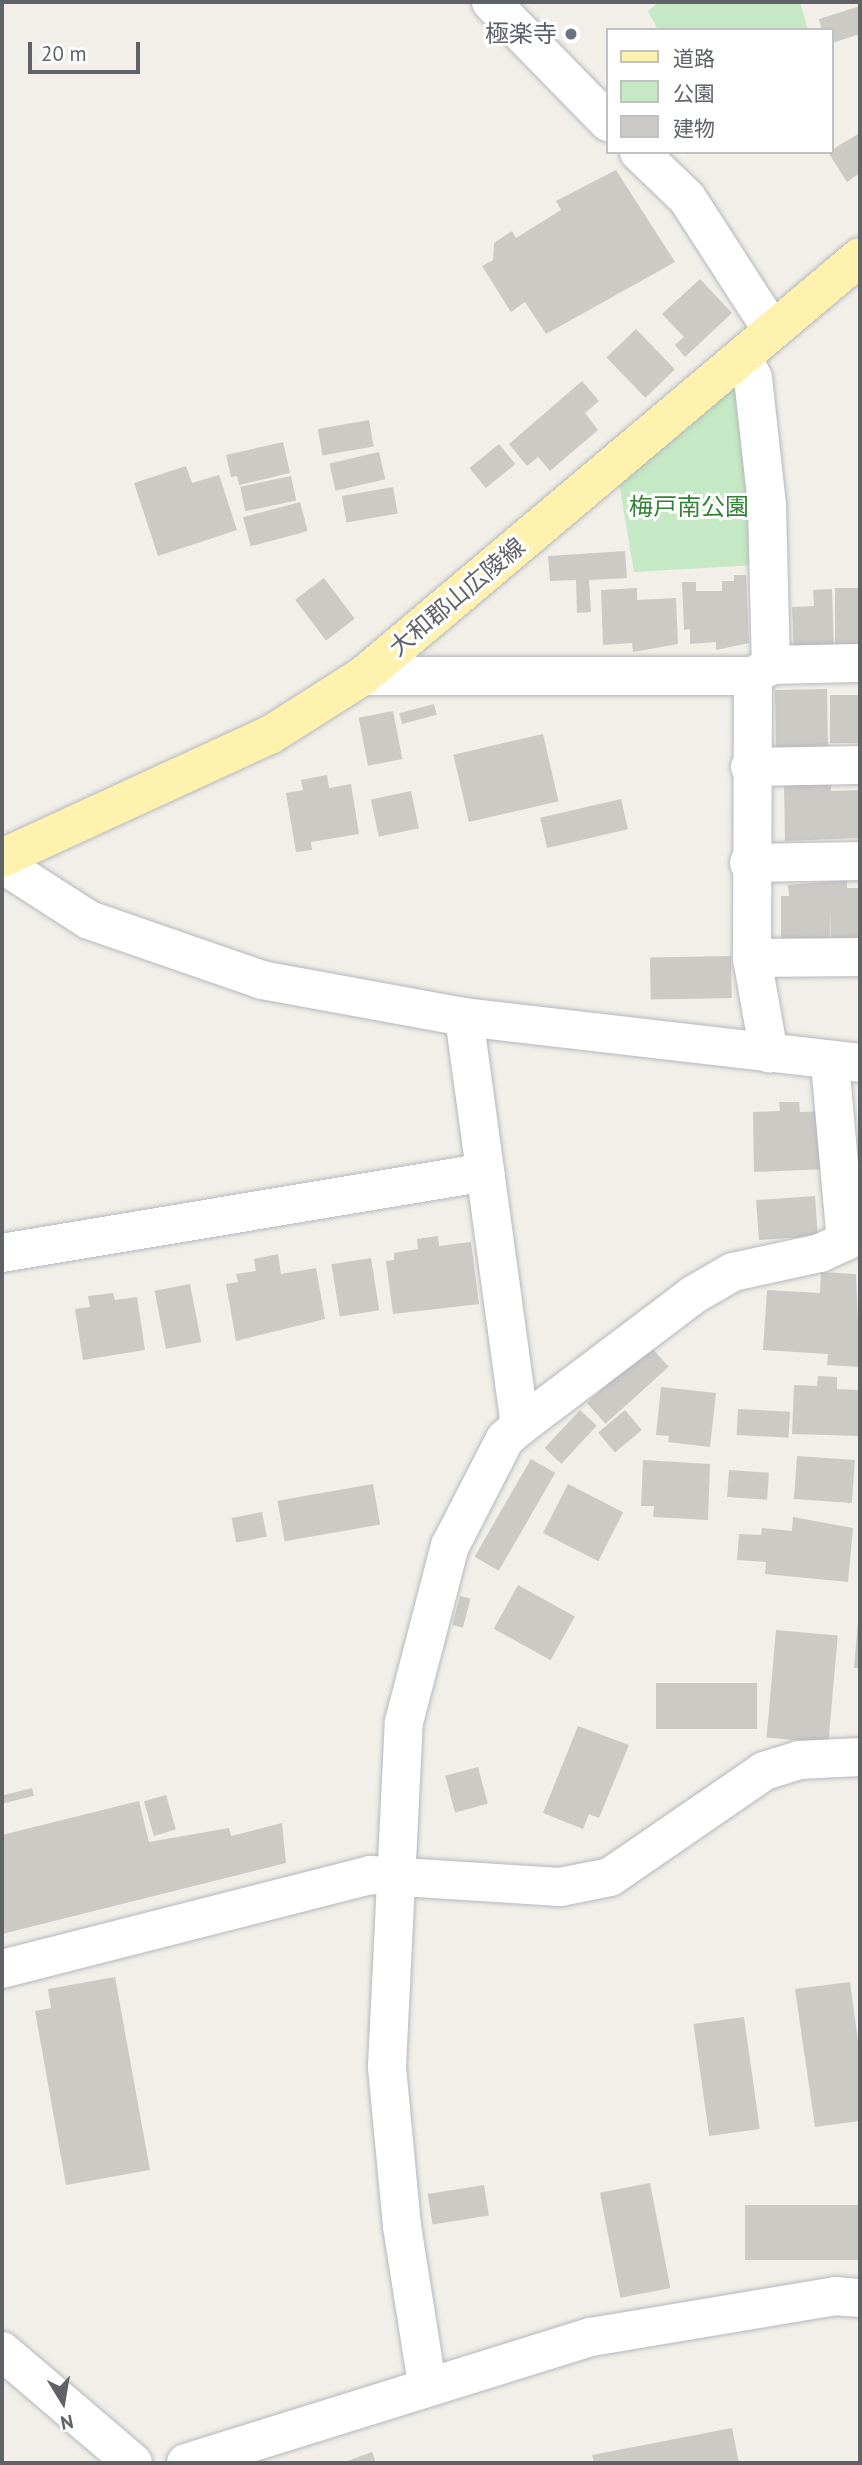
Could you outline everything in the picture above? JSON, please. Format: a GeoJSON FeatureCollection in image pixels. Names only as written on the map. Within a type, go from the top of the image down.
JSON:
{"type":"FeatureCollection","features":[{"type":"Feature","properties":{"kind":"main road","name":"大和郡山広陵線"},"geometry":{"type":"LineString","coordinates":[[2,859],[270,736],[363,676],[860,257]]}},
{"type":"Feature","properties":{"kind":"street"},"geometry":{"type":"LineString","coordinates":[[491,2],[606,120]]}},
{"type":"Feature","properties":{"kind":"street"},"geometry":{"type":"LineString","coordinates":[[641,154],[687,198],[772,330]]}},
{"type":"Feature","properties":{"kind":"street"},"geometry":{"type":"LineString","coordinates":[[743,357],[753,378],[767,505],[762,670],[750,767],[749,863],[752,958],[769,1053]]}},
{"type":"Feature","properties":{"kind":"street"},"geometry":{"type":"LineString","coordinates":[[363,676],[762,670],[860,663]]}},
{"type":"Feature","properties":{"kind":"street"},"geometry":{"type":"LineString","coordinates":[[750,767],[860,765]]}},
{"type":"Feature","properties":{"kind":"street"},"geometry":{"type":"LineString","coordinates":[[749,863],[860,861]]}},
{"type":"Feature","properties":{"kind":"street"},"geometry":{"type":"LineString","coordinates":[[2,864],[89,920],[262,980],[464,1017],[845,1063],[853,1245],[733,1272],[693,1295],[505,1439],[450,1546],[418,1651],[404,1722],[393,1873],[387,2066],[402,2226],[427,2384]]}},
{"type":"Feature","properties":{"kind":"street"},"geometry":{"type":"LineString","coordinates":[[752,958],[860,957]]}},
{"type":"Feature","properties":{"kind":"street"},"geometry":{"type":"LineString","coordinates":[[464,1017],[520,1426]]}},
{"type":"Feature","properties":{"kind":"street"},"geometry":{"type":"LineString","coordinates":[[2,1252],[485,1172]]}},
{"type":"Feature","properties":{"kind":"street"},"geometry":{"type":"LineString","coordinates":[[2,1969],[393,1873],[560,1887],[610,1877],[764,1771],[799,1760],[860,1757]]}},
{"type":"Feature","properties":{"kind":"street"},"geometry":{"type":"LineString","coordinates":[[186,2463],[427,2384],[591,2337],[835,2296],[860,2298]]}},
{"type":"Feature","properties":{"kind":"street"},"geometry":{"type":"LineString","coordinates":[[2,2351],[133,2463]]}},
{"type":"Feature","properties":{"kind":"green space"},"geometry":{"type":"Polygon","coordinates":[[[659,2],[800,2],[807,28],[657,28],[648,11],[659,2]]]}},
{"type":"Feature","properties":{"kind":"green space","name":"梅戸南公園"},"geometry":{"type":"Polygon","coordinates":[[[732,388],[745,399],[755,565],[634,572],[619,483],[732,388]]]}},
{"type":"Feature","properties":{"kind":"building"},"geometry":{"type":"Polygon","coordinates":[[[860,6],[860,34],[834,42],[834,28],[821,28],[819,19],[860,6]]]}},
{"type":"Feature","properties":{"kind":"building"},"geometry":{"type":"Polygon","coordinates":[[[860,133],[860,173],[847,182],[829,154],[834,154],[834,148],[860,133]]]}},
{"type":"Feature","properties":{"kind":"building"},"geometry":{"type":"Polygon","coordinates":[[[616,170],[675,262],[546,334],[525,302],[511,312],[482,266],[493,260],[494,243],[512,231],[516,238],[561,210],[556,201],[616,170]]]}},
{"type":"Feature","properties":{"kind":"building"},"geometry":{"type":"Polygon","coordinates":[[[700,279],[732,313],[685,357],[675,345],[684,337],[662,314],[700,279]]]}},
{"type":"Feature","properties":{"kind":"building"},"geometry":{"type":"Polygon","coordinates":[[[636,329],[675,369],[645,398],[607,357],[636,329]]]}},
{"type":"Feature","properties":{"kind":"building"},"geometry":{"type":"Polygon","coordinates":[[[582,381],[599,401],[585,413],[598,430],[550,471],[538,457],[527,466],[509,444],[582,381]]]}},
{"type":"Feature","properties":{"kind":"building"},"geometry":{"type":"Polygon","coordinates":[[[369,420],[374,447],[322,456],[318,429],[369,420]]]}},
{"type":"Feature","properties":{"kind":"building"},"geometry":{"type":"Polygon","coordinates":[[[283,442],[290,473],[239,485],[237,476],[231,477],[226,455],[283,442]]]}},
{"type":"Feature","properties":{"kind":"building"},"geometry":{"type":"Polygon","coordinates":[[[499,444],[515,464],[486,488],[469,468],[499,444]]]}},
{"type":"Feature","properties":{"kind":"building"},"geometry":{"type":"Polygon","coordinates":[[[379,452],[385,479],[336,491],[329,463],[379,452]]]}},
{"type":"Feature","properties":{"kind":"building"},"geometry":{"type":"Polygon","coordinates":[[[186,466],[192,483],[219,475],[237,530],[158,556],[134,483],[186,466]]]}},
{"type":"Feature","properties":{"kind":"building"},"geometry":{"type":"Polygon","coordinates":[[[291,476],[296,500],[245,511],[240,487],[291,476]]]}},
{"type":"Feature","properties":{"kind":"building"},"geometry":{"type":"Polygon","coordinates":[[[393,487],[398,514],[346,523],[342,496],[393,487]]]}},
{"type":"Feature","properties":{"kind":"building"},"geometry":{"type":"Polygon","coordinates":[[[300,502],[308,531],[251,546],[243,517],[300,502]]]}},
{"type":"Feature","properties":{"kind":"building"},"geometry":{"type":"Polygon","coordinates":[[[625,551],[627,578],[589,580],[591,612],[577,613],[576,580],[550,581],[548,556],[625,551]]]}},
{"type":"Feature","properties":{"kind":"building"},"geometry":{"type":"Polygon","coordinates":[[[734,575],[746,575],[749,643],[716,650],[716,642],[690,644],[690,629],[684,630],[682,582],[696,582],[696,591],[722,591],[722,581],[734,581],[734,575]]]}},
{"type":"Feature","properties":{"kind":"building"},"geometry":{"type":"Polygon","coordinates":[[[324,578],[355,619],[326,640],[295,600],[324,578]]]}},
{"type":"Feature","properties":{"kind":"building"},"geometry":{"type":"Polygon","coordinates":[[[637,588],[637,600],[676,598],[678,644],[633,652],[632,643],[603,645],[601,590],[637,588]]]}},
{"type":"Feature","properties":{"kind":"building"},"geometry":{"type":"Polygon","coordinates":[[[835,588],[860,588],[860,646],[835,646],[835,588]]]}},
{"type":"Feature","properties":{"kind":"building"},"geometry":{"type":"Polygon","coordinates":[[[832,589],[834,648],[794,654],[792,607],[814,606],[813,590],[832,589]]]}},
{"type":"Feature","properties":{"kind":"building"},"geometry":{"type":"Polygon","coordinates":[[[827,689],[828,747],[776,748],[775,690],[827,689]]]}},
{"type":"Feature","properties":{"kind":"building"},"geometry":{"type":"Polygon","coordinates":[[[830,695],[860,695],[860,743],[830,743],[830,695]]]}},
{"type":"Feature","properties":{"kind":"building"},"geometry":{"type":"Polygon","coordinates":[[[434,704],[437,715],[402,724],[399,713],[434,704]]]}},
{"type":"Feature","properties":{"kind":"building"},"geometry":{"type":"Polygon","coordinates":[[[393,711],[402,759],[368,766],[359,718],[393,711]]]}},
{"type":"Feature","properties":{"kind":"building"},"geometry":{"type":"Polygon","coordinates":[[[543,734],[559,801],[469,822],[453,755],[543,734]]]}},
{"type":"Feature","properties":{"kind":"building"},"geometry":{"type":"Polygon","coordinates":[[[327,775],[329,788],[351,784],[359,834],[311,842],[312,850],[296,852],[286,793],[303,790],[301,780],[327,775]]]}},
{"type":"Feature","properties":{"kind":"building"},"geometry":{"type":"Polygon","coordinates":[[[831,780],[831,791],[860,790],[860,838],[785,841],[784,784],[831,780]]]}},
{"type":"Feature","properties":{"kind":"building"},"geometry":{"type":"Polygon","coordinates":[[[411,791],[419,828],[379,837],[371,800],[411,791]]]}},
{"type":"Feature","properties":{"kind":"building"},"geometry":{"type":"Polygon","coordinates":[[[621,799],[628,829],[547,848],[540,818],[621,799]]]}},
{"type":"Feature","properties":{"kind":"building"},"geometry":{"type":"Polygon","coordinates":[[[847,880],[847,888],[860,888],[860,944],[831,946],[830,909],[830,947],[781,947],[781,896],[789,896],[788,885],[847,880]]]}},
{"type":"Feature","properties":{"kind":"building"},"geometry":{"type":"Polygon","coordinates":[[[731,956],[732,998],[651,999],[650,957],[731,956]]]}},
{"type":"Feature","properties":{"kind":"building"},"geometry":{"type":"Polygon","coordinates":[[[779,1102],[799,1102],[800,1112],[825,1111],[827,1169],[754,1172],[753,1112],[780,1111],[779,1102]]]}},
{"type":"Feature","properties":{"kind":"building"},"geometry":{"type":"Polygon","coordinates":[[[815,1196],[818,1236],[759,1240],[756,1200],[815,1196]]]}},
{"type":"Feature","properties":{"kind":"building"},"geometry":{"type":"Polygon","coordinates":[[[438,1236],[439,1246],[471,1242],[479,1304],[393,1314],[386,1261],[394,1260],[394,1253],[418,1249],[417,1239],[438,1236]]]}},
{"type":"Feature","properties":{"kind":"building"},"geometry":{"type":"Polygon","coordinates":[[[278,1254],[281,1274],[316,1268],[325,1319],[236,1341],[226,1284],[238,1282],[236,1274],[256,1271],[254,1259],[278,1254]]]}},
{"type":"Feature","properties":{"kind":"building"},"geometry":{"type":"Polygon","coordinates":[[[371,1258],[379,1310],[340,1317],[331,1264],[371,1258]]]}},
{"type":"Feature","properties":{"kind":"building"},"geometry":{"type":"Polygon","coordinates":[[[821,1272],[856,1274],[860,1367],[827,1365],[828,1354],[763,1350],[767,1290],[820,1293],[821,1272]]]}},
{"type":"Feature","properties":{"kind":"building"},"geometry":{"type":"Polygon","coordinates":[[[190,1284],[201,1342],[166,1349],[155,1291],[190,1284]]]}},
{"type":"Feature","properties":{"kind":"building"},"geometry":{"type":"Polygon","coordinates":[[[113,1293],[115,1300],[137,1297],[145,1350],[83,1360],[75,1309],[90,1307],[88,1296],[113,1293]]]}},
{"type":"Feature","properties":{"kind":"building"},"geometry":{"type":"Polygon","coordinates":[[[650,1346],[669,1367],[606,1424],[587,1403],[650,1346]]]}},
{"type":"Feature","properties":{"kind":"building"},"geometry":{"type":"Polygon","coordinates":[[[818,1376],[837,1377],[837,1389],[860,1390],[860,1436],[792,1434],[794,1385],[817,1386],[818,1376]]]}},
{"type":"Feature","properties":{"kind":"building"},"geometry":{"type":"Polygon","coordinates":[[[661,1387],[716,1393],[710,1447],[668,1442],[669,1436],[656,1435],[661,1387]]]}},
{"type":"Feature","properties":{"kind":"building"},"geometry":{"type":"Polygon","coordinates":[[[738,1409],[790,1412],[789,1438],[737,1435],[738,1409]]]}},
{"type":"Feature","properties":{"kind":"building"},"geometry":{"type":"Polygon","coordinates":[[[580,1410],[597,1426],[561,1464],[545,1448],[580,1410]]]}},
{"type":"Feature","properties":{"kind":"building"},"geometry":{"type":"Polygon","coordinates":[[[625,1410],[642,1430],[615,1452],[598,1432],[625,1410]]]}},
{"type":"Feature","properties":{"kind":"building"},"geometry":{"type":"Polygon","coordinates":[[[797,1456],[855,1460],[852,1503],[794,1499],[797,1456]]]}},
{"type":"Feature","properties":{"kind":"building"},"geometry":{"type":"Polygon","coordinates":[[[531,1459],[555,1473],[499,1571],[475,1557],[531,1459]]]}},
{"type":"Feature","properties":{"kind":"building"},"geometry":{"type":"Polygon","coordinates":[[[643,1460],[710,1464],[708,1520],[653,1517],[654,1506],[641,1506],[643,1460]]]}},
{"type":"Feature","properties":{"kind":"building"},"geometry":{"type":"Polygon","coordinates":[[[729,1470],[769,1473],[767,1500],[727,1497],[729,1470]]]}},
{"type":"Feature","properties":{"kind":"building"},"geometry":{"type":"Polygon","coordinates":[[[373,1484],[380,1524],[285,1541],[277,1501],[373,1484]]]}},
{"type":"Feature","properties":{"kind":"building"},"geometry":{"type":"Polygon","coordinates":[[[568,1484],[623,1512],[598,1561],[543,1533],[568,1484]]]}},
{"type":"Feature","properties":{"kind":"building"},"geometry":{"type":"Polygon","coordinates":[[[262,1512],[267,1537],[236,1542],[232,1518],[262,1512]]]}},
{"type":"Feature","properties":{"kind":"building"},"geometry":{"type":"Polygon","coordinates":[[[793,1517],[853,1528],[848,1582],[765,1574],[766,1562],[737,1560],[739,1534],[761,1535],[762,1528],[792,1531],[793,1517]]]}},
{"type":"Feature","properties":{"kind":"building"},"geometry":{"type":"Polygon","coordinates":[[[518,1585],[575,1617],[551,1660],[494,1629],[518,1585]]]}},
{"type":"Feature","properties":{"kind":"building"},"geometry":{"type":"Polygon","coordinates":[[[460,1596],[471,1599],[463,1628],[452,1625],[460,1596]]]}},
{"type":"Feature","properties":{"kind":"building"},"geometry":{"type":"Polygon","coordinates":[[[858,1621],[860,1668],[854,1668],[858,1621]]]}},
{"type":"Feature","properties":{"kind":"building"},"geometry":{"type":"Polygon","coordinates":[[[776,1630],[838,1635],[828,1743],[767,1738],[776,1630]]]}},
{"type":"Feature","properties":{"kind":"building"},"geometry":{"type":"Polygon","coordinates":[[[656,1683],[757,1683],[757,1729],[656,1729],[656,1683]]]}},
{"type":"Feature","properties":{"kind":"building"},"geometry":{"type":"Polygon","coordinates":[[[578,1726],[629,1745],[599,1818],[589,1814],[583,1829],[543,1813],[578,1726]]]}},
{"type":"Feature","properties":{"kind":"building"},"geometry":{"type":"Polygon","coordinates":[[[478,1767],[488,1804],[455,1813],[445,1776],[478,1767]]]}},
{"type":"Feature","properties":{"kind":"building"},"geometry":{"type":"Polygon","coordinates":[[[32,1788],[34,1796],[4,1803],[2,1795],[32,1788]]]}},
{"type":"Feature","properties":{"kind":"building"},"geometry":{"type":"Polygon","coordinates":[[[166,1795],[176,1830],[154,1836],[144,1801],[166,1795]]]}},
{"type":"Feature","properties":{"kind":"building"},"geometry":{"type":"Polygon","coordinates":[[[139,1801],[149,1842],[229,1828],[231,1836],[282,1823],[286,1863],[2,1934],[2,1835],[139,1801]]]}},
{"type":"Feature","properties":{"kind":"building"},"geometry":{"type":"Polygon","coordinates":[[[115,1977],[150,2170],[66,2185],[35,2011],[51,2008],[48,1989],[115,1977]]]}},
{"type":"Feature","properties":{"kind":"building"},"geometry":{"type":"Polygon","coordinates":[[[850,1982],[860,2056],[860,2121],[815,2127],[795,1989],[850,1982]]]}},
{"type":"Feature","properties":{"kind":"building"},"geometry":{"type":"Polygon","coordinates":[[[744,2017],[760,2129],[709,2136],[693,2024],[744,2017]]]}},
{"type":"Feature","properties":{"kind":"building"},"geometry":{"type":"Polygon","coordinates":[[[650,2183],[670,2288],[620,2298],[600,2193],[650,2183]]]}},
{"type":"Feature","properties":{"kind":"building"},"geometry":{"type":"Polygon","coordinates":[[[484,2185],[489,2216],[433,2225],[428,2194],[484,2185]]]}},
{"type":"Feature","properties":{"kind":"building"},"geometry":{"type":"Polygon","coordinates":[[[745,2205],[860,2205],[860,2260],[745,2260],[745,2205]]]}},
{"type":"Feature","properties":{"kind":"building"},"geometry":{"type":"Polygon","coordinates":[[[732,2428],[739,2463],[594,2463],[592,2455],[732,2428]]]}},
{"type":"Feature","properties":{"kind":"building"},"geometry":{"type":"Polygon","coordinates":[[[372,2452],[376,2463],[342,2463],[372,2452]]]}},
{"type":"Feature","properties":{"kind":"place","name":"極楽寺"},"geometry":{"type":"Point","coordinates":[571,34]}}]}
